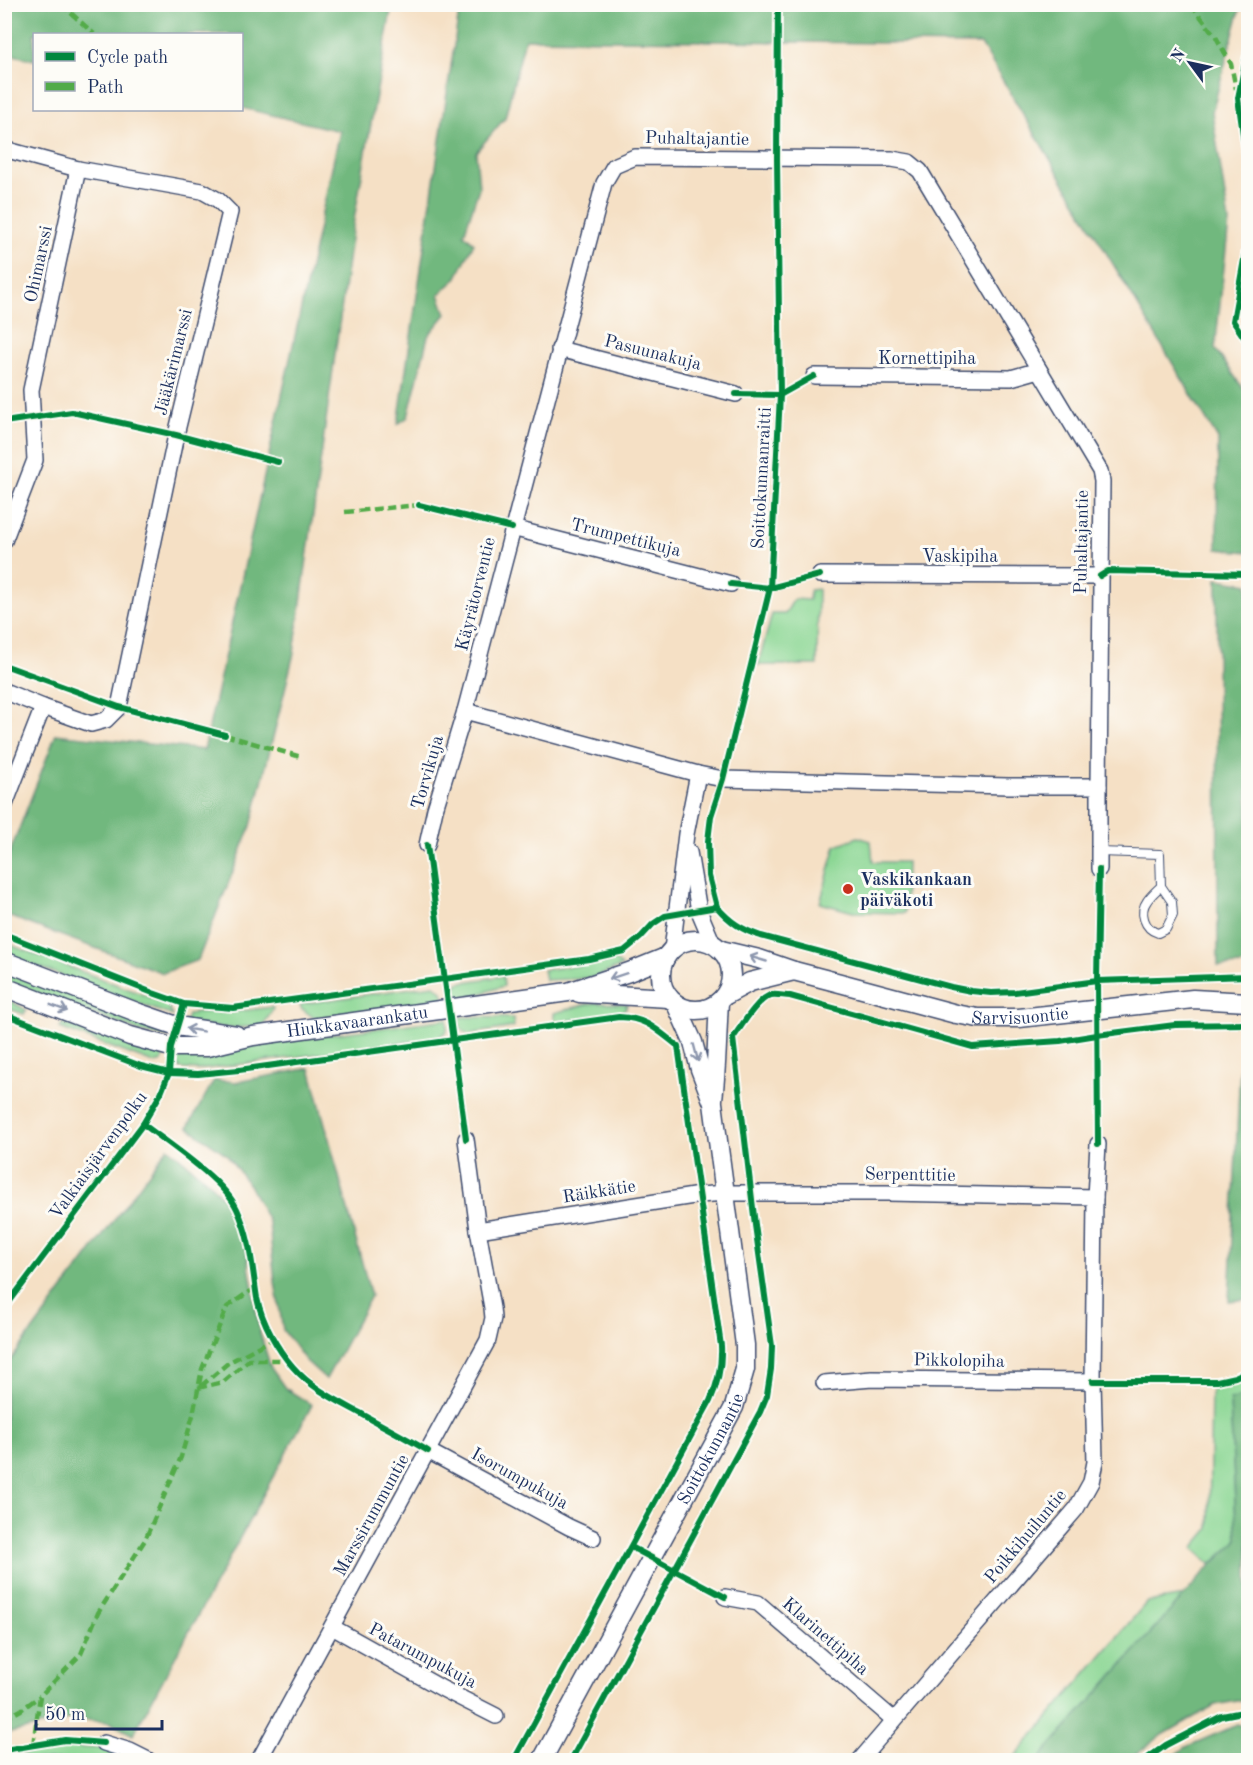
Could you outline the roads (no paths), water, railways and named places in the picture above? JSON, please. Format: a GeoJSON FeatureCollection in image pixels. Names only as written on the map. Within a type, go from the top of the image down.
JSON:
{"type":"FeatureCollection","features":[{"type":"Feature","properties":{"kind":"street","name":"Jääkärimarssi"},"geometry":{"type":"LineString","coordinates":[[4,149],[78,169],[202,191],[218,200],[230,212],[176,435],[119,707],[106,720],[92,724],[43,707]]}},
{"type":"Feature","properties":{"kind":"street","name":"Puhaltajantie"},"geometry":{"type":"LineString","coordinates":[[604,183],[614,166],[635,157],[892,159],[909,162],[920,171],[1100,471],[1102,481],[1099,869]]}},
{"type":"Feature","properties":{"kind":"street","name":"Ohimarssi"},"geometry":{"type":"LineString","coordinates":[[4,541],[35,460],[31,390],[78,169]]}},
{"type":"Feature","properties":{"kind":"street","name":"Käyrätorventie"},"geometry":{"type":"LineString","coordinates":[[465,711],[604,183]]}},
{"type":"Feature","properties":{"kind":"street","name":"Pasuunakuja"},"geometry":{"type":"LineString","coordinates":[[560,348],[736,394]]}},
{"type":"Feature","properties":{"kind":"street","name":"Kornettipiha"},"geometry":{"type":"LineString","coordinates":[[814,376],[1011,378],[1039,370]]}},
{"type":"Feature","properties":{"kind":"street","name":"Trumpettikuja"},"geometry":{"type":"LineString","coordinates":[[512,528],[731,584]]}},
{"type":"Feature","properties":{"kind":"street","name":"Vaskipiha"},"geometry":{"type":"LineString","coordinates":[[820,575],[1100,576]]}},
{"type":"Feature","properties":{"kind":"street"},"geometry":{"type":"LineString","coordinates":[[4,691],[43,707],[4,807]]}},
{"type":"Feature","properties":{"kind":"street"},"geometry":{"type":"LineString","coordinates":[[465,711],[723,779],[1024,787],[1099,786]]}},
{"type":"Feature","properties":{"kind":"street","name":"Torvikuja"},"geometry":{"type":"LineString","coordinates":[[428,845],[435,809],[465,711]]}},
{"type":"Feature","properties":{"kind":"street"},"geometry":{"type":"LineString","coordinates":[[686,834],[699,911],[717,947],[727,957],[732,976],[730,986],[723,998],[711,1007],[702,1010],[684,1008],[672,1001],[662,981],[663,964],[669,954],[686,834],[698,774]]}},
{"type":"Feature","properties":{"kind":"street"},"geometry":{"type":"LineString","coordinates":[[669,954],[686,942],[694,940],[704,941],[717,947]]}},
{"type":"Feature","properties":{"kind":"street","name":"Sarvisuontie"},"geometry":{"type":"LineString","coordinates":[[717,947],[794,971],[978,1018],[1019,1018],[1192,999],[1248,1002]]}},
{"type":"Feature","properties":{"kind":"street","name":"Hiukkavaarankatu"},"geometry":{"type":"LineString","coordinates":[[4,987],[130,1036],[171,1047],[207,1047],[253,1036],[568,992],[629,972],[669,954]]}},
{"type":"Feature","properties":{"kind":"street","name":"Hiukkavaarankatu"},"geometry":{"type":"LineString","coordinates":[[4,961],[177,1026],[253,1036]]}},
{"type":"Feature","properties":{"kind":"street","name":"Sarvisuontie"},"geometry":{"type":"LineString","coordinates":[[723,998],[750,982],[794,971]]}},
{"type":"Feature","properties":{"kind":"street","name":"Hiukkavaarankatu"},"geometry":{"type":"LineString","coordinates":[[568,992],[672,1001]]}},
{"type":"Feature","properties":{"kind":"street","name":"Soittokunnantie"},"geometry":{"type":"LineString","coordinates":[[713,1103],[717,1068],[716,1038],[723,998]]}},
{"type":"Feature","properties":{"kind":"street","name":"Soittokunnantie"},"geometry":{"type":"LineString","coordinates":[[542,1761],[734,1407],[740,1393],[745,1369],[745,1345],[713,1103],[693,1042],[672,1001]]}},
{"type":"Feature","properties":{"kind":"street","name":"Marssirummuntie"},"geometry":{"type":"LineString","coordinates":[[259,1761],[482,1354],[491,1329],[492,1308],[478,1230],[466,1139]]}},
{"type":"Feature","properties":{"kind":"street","name":"Poikkihuiluntie"},"geometry":{"type":"LineString","coordinates":[[860,1761],[1076,1509],[1090,1482],[1095,1462],[1093,1381],[1095,1197],[1098,1144]]}},
{"type":"Feature","properties":{"kind":"street","name":"Serpenttitie"},"geometry":{"type":"LineString","coordinates":[[725,1193],[1095,1197]]}},
{"type":"Feature","properties":{"kind":"street","name":"Räikkätie"},"geometry":{"type":"LineString","coordinates":[[478,1230],[725,1193]]}},
{"type":"Feature","properties":{"kind":"street","name":"Pikkolopiha"},"geometry":{"type":"LineString","coordinates":[[824,1383],[873,1379],[1093,1381]]}},
{"type":"Feature","properties":{"kind":"street","name":"Isorumpukuja"},"geometry":{"type":"LineString","coordinates":[[428,1451],[593,1538]]}},
{"type":"Feature","properties":{"kind":"street","name":"Klarinettipiha"},"geometry":{"type":"LineString","coordinates":[[725,1596],[758,1603],[894,1720]]}},
{"type":"Feature","properties":{"kind":"street","name":"Patarumpukuja"},"geometry":{"type":"LineString","coordinates":[[332,1628],[496,1716]]}},
{"type":"Feature","properties":{"kind":"street"},"geometry":{"type":"LineString","coordinates":[[104,1743],[130,1751],[148,1761]]}},
{"type":"Feature","properties":{"kind":"lane"},"geometry":{"type":"LineString","coordinates":[[1099,852],[1160,854],[1161,886],[1172,902],[1173,915],[1166,929],[1158,933],[1150,931],[1144,922],[1145,903],[1161,886]]}},
{"type":"Feature","properties":{"kind":"place","name":"Vaskikankaan päiväkoti"},"geometry":{"type":"Point","coordinates":[848,889]}}]}
